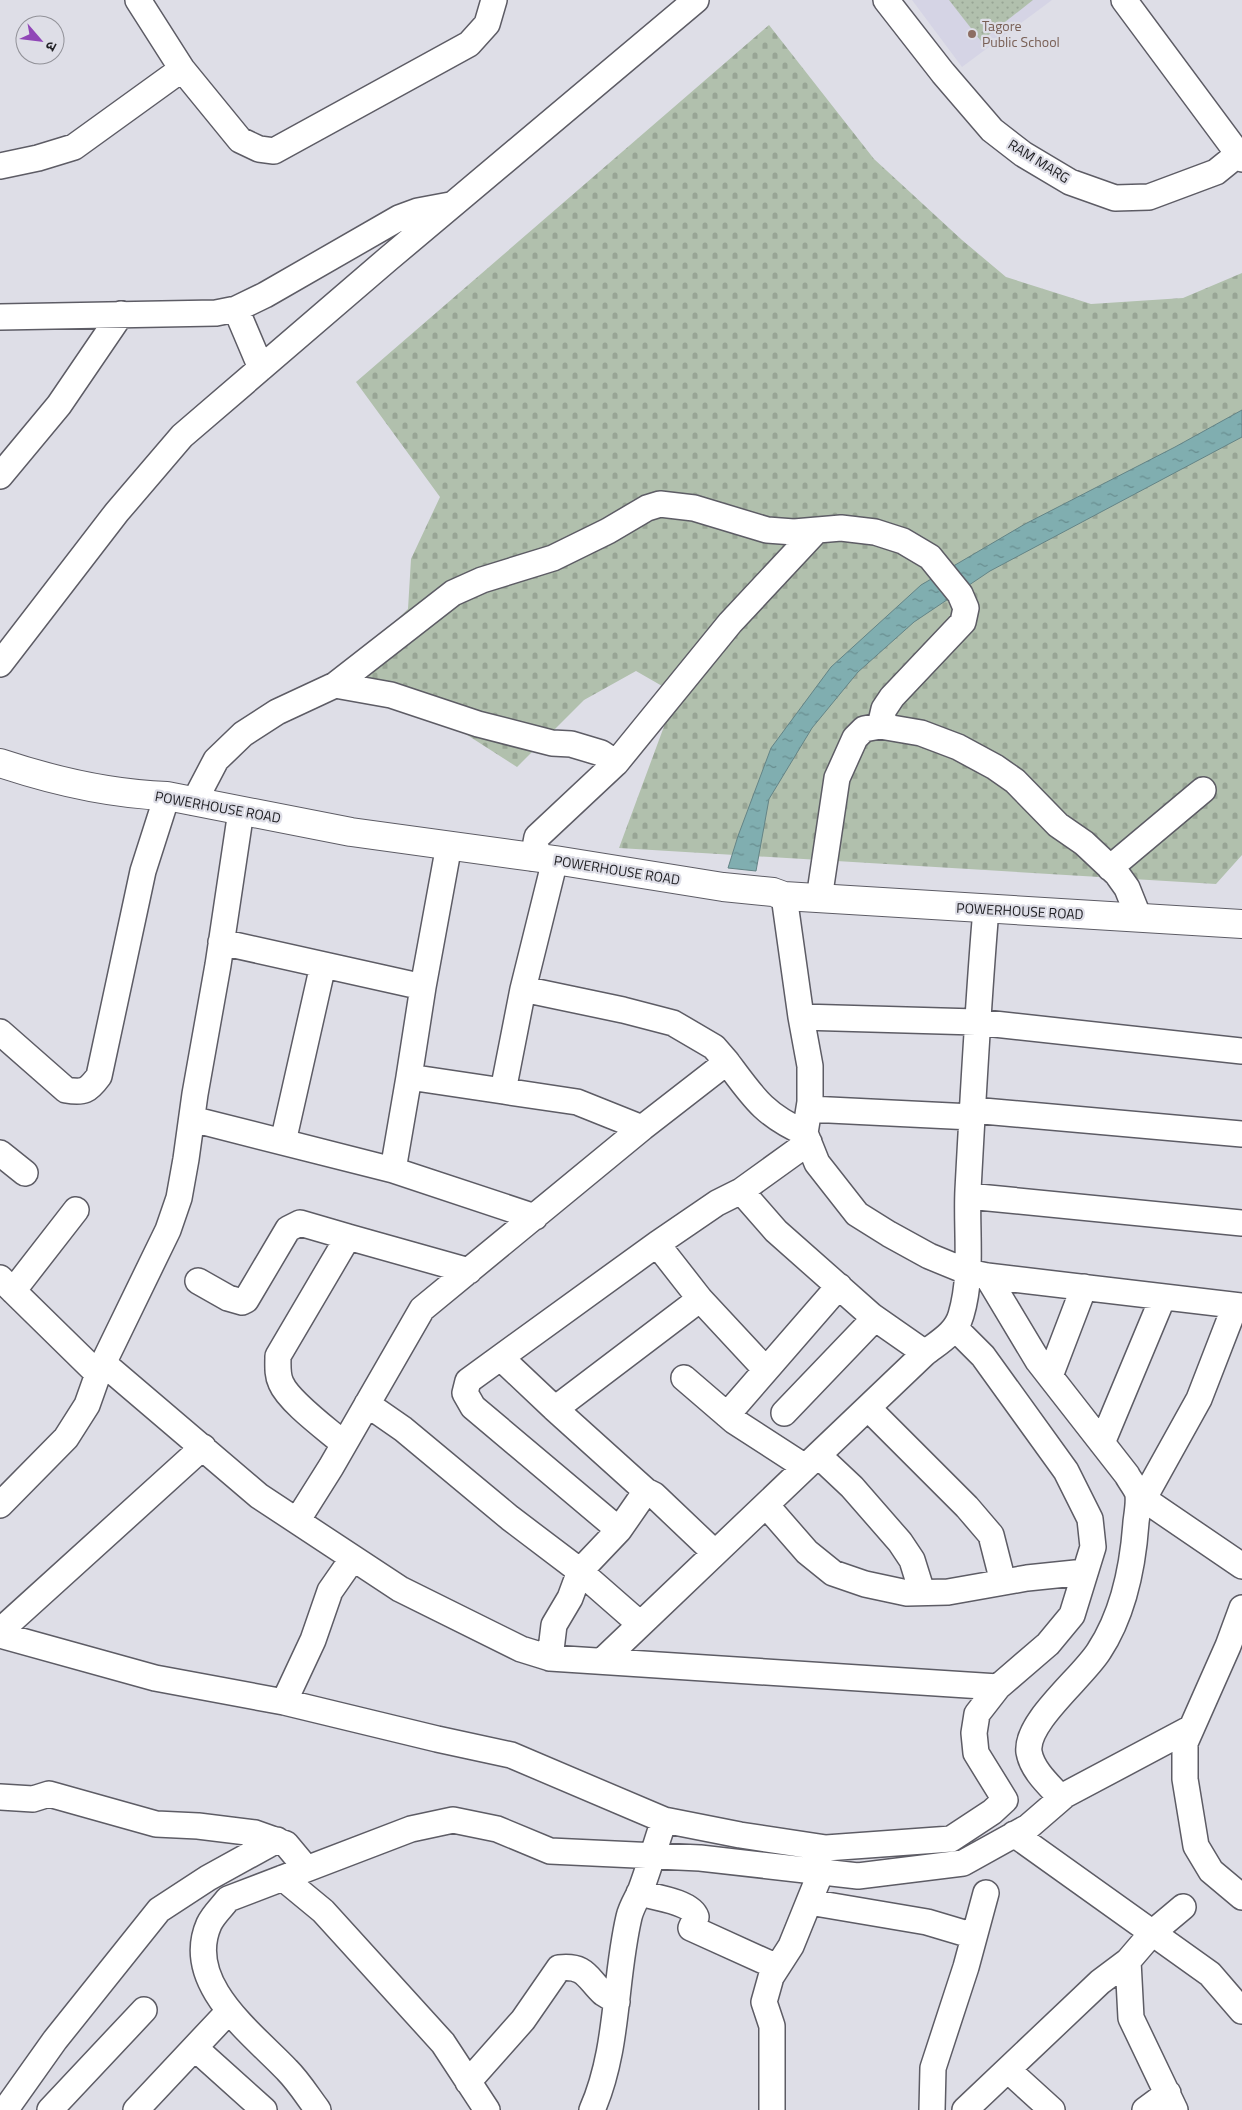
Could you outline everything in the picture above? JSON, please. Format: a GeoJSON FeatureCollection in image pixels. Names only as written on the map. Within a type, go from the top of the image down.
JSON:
{"type":"FeatureCollection","features":[{"type":"Feature","properties":{"kind":"main road","name":"POWERHOUSE ROAD"},"geometry":{"type":"LineString","coordinates":[[0,763],[29,773],[77,784],[142,795],[167,796],[351,832],[544,859],[723,887],[819,899],[1242,924]]}},
{"type":"Feature","properties":{"kind":"street"},"geometry":{"type":"LineString","coordinates":[[138,0],[182,69],[240,140],[259,149],[274,151],[469,44],[487,24],[494,0]]}},
{"type":"Feature","properties":{"kind":"street"},"geometry":{"type":"LineString","coordinates":[[0,664],[8,637],[182,436],[453,204],[696,0]]}},
{"type":"Feature","properties":{"kind":"street","name":"RAM MARG"},"geometry":{"type":"LineString","coordinates":[[886,0],[943,73],[992,130],[1023,154],[1070,182],[1115,198],[1149,197],[1216,172],[1241,155]]}},
{"type":"Feature","properties":{"kind":"street"},"geometry":{"type":"LineString","coordinates":[[1124,0],[1241,155]]}},
{"type":"Feature","properties":{"kind":"street"},"geometry":{"type":"LineString","coordinates":[[0,166],[38,158],[74,147],[182,69]]}},
{"type":"Feature","properties":{"kind":"street"},"geometry":{"type":"LineString","coordinates":[[0,317],[216,313],[236,309],[265,295],[399,218],[418,211],[453,204]]}},
{"type":"Feature","properties":{"kind":"street"},"geometry":{"type":"LineString","coordinates":[[236,309],[260,368]]}},
{"type":"Feature","properties":{"kind":"street"},"geometry":{"type":"LineString","coordinates":[[0,476],[59,405],[121,314]]}},
{"type":"Feature","properties":{"kind":"street"},"geometry":{"type":"LineString","coordinates":[[194,802],[216,760],[243,734],[277,712],[335,685],[453,592],[482,580],[553,558],[608,531],[647,508],[660,504],[674,504],[694,508],[767,530],[794,532],[842,528],[875,532],[903,541],[930,557],[960,594],[966,608],[963,622],[892,697],[884,709],[880,726]]}},
{"type":"Feature","properties":{"kind":"street"},"geometry":{"type":"LineString","coordinates":[[503,1090],[544,859],[537,837],[616,763],[730,623],[816,530]]}},
{"type":"Feature","properties":{"kind":"street"},"geometry":{"type":"LineString","coordinates":[[335,685],[391,695],[478,724],[552,744],[571,744],[601,753],[616,763]]}},
{"type":"Feature","properties":{"kind":"street"},"geometry":{"type":"LineString","coordinates":[[819,899],[837,778],[855,738],[864,729],[880,726],[921,734],[958,747],[995,767],[1015,781],[1058,825],[1084,844],[1110,868],[1127,888],[1139,918]]}},
{"type":"Feature","properties":{"kind":"street"},"geometry":{"type":"LineString","coordinates":[[1110,868],[1203,790]]}},
{"type":"Feature","properties":{"kind":"street"},"geometry":{"type":"LineString","coordinates":[[0,1032],[66,1090],[79,1092],[90,1088],[99,1076],[143,872],[167,796]]}},
{"type":"Feature","properties":{"kind":"street"},"geometry":{"type":"LineString","coordinates":[[0,1505],[66,1438],[87,1405],[101,1368],[168,1230],[179,1198],[241,811]]}},
{"type":"Feature","properties":{"kind":"street"},"geometry":{"type":"LineString","coordinates":[[393,1170],[423,987],[449,845]]}},
{"type":"Feature","properties":{"kind":"street"},"geometry":{"type":"LineString","coordinates":[[778,894],[810,1066],[807,1138],[817,1163],[857,1214],[929,1256],[974,1277],[1084,1287],[1238,1306],[1199,1399],[1141,1496],[1134,1558],[1118,1613],[1099,1652],[1068,1690],[1044,1714],[1030,1738],[1029,1753],[1041,1777],[1059,1800]]}},
{"type":"Feature","properties":{"kind":"street"},"geometry":{"type":"LineString","coordinates":[[602,1661],[958,1322],[974,1277],[968,1196],[976,1022],[986,909]]}},
{"type":"Feature","properties":{"kind":"street"},"geometry":{"type":"LineString","coordinates":[[221,942],[423,987]]}},
{"type":"Feature","properties":{"kind":"street"},"geometry":{"type":"LineString","coordinates":[[284,1142],[323,965]]}},
{"type":"Feature","properties":{"kind":"street"},"geometry":{"type":"LineString","coordinates":[[522,988],[674,1023],[714,1047],[756,1102],[777,1119],[807,1138]]}},
{"type":"Feature","properties":{"kind":"street"},"geometry":{"type":"LineString","coordinates":[[800,1017],[976,1022],[1242,1050]]}},
{"type":"Feature","properties":{"kind":"street"},"geometry":{"type":"LineString","coordinates":[[297,1521],[422,1309],[535,1218],[642,1128],[727,1062]]}},
{"type":"Feature","properties":{"kind":"street"},"geometry":{"type":"LineString","coordinates":[[409,1077],[577,1102],[642,1128]]}},
{"type":"Feature","properties":{"kind":"street"},"geometry":{"type":"LineString","coordinates":[[809,1109],[972,1113],[1242,1134]]}},
{"type":"Feature","properties":{"kind":"street"},"geometry":{"type":"LineString","coordinates":[[192,1119],[393,1170],[535,1218]]}},
{"type":"Feature","properties":{"kind":"street"},"geometry":{"type":"LineString","coordinates":[[619,1530],[472,1407],[465,1393],[468,1382],[657,1244],[717,1203],[741,1191],[807,1138]]}},
{"type":"Feature","properties":{"kind":"street"},"geometry":{"type":"LineString","coordinates":[[0,1153],[25,1173]]}},
{"type":"Feature","properties":{"kind":"street"},"geometry":{"type":"LineString","coordinates":[[741,1191],[776,1231],[875,1318],[925,1353]]}},
{"type":"Feature","properties":{"kind":"street"},"geometry":{"type":"LineString","coordinates":[[968,1196],[1242,1223]]}},
{"type":"Feature","properties":{"kind":"street"},"geometry":{"type":"LineString","coordinates":[[76,1210],[6,1285],[101,1368],[203,1447],[259,1496],[400,1589],[521,1649],[550,1658],[998,1687]]}},
{"type":"Feature","properties":{"kind":"street"},"geometry":{"type":"LineString","coordinates":[[198,1281],[228,1298],[242,1302],[246,1300],[288,1229],[300,1223],[469,1271]]}},
{"type":"Feature","properties":{"kind":"street"},"geometry":{"type":"LineString","coordinates":[[344,1444],[293,1399],[281,1384],[278,1371],[278,1356],[348,1238]]}},
{"type":"Feature","properties":{"kind":"street"},"geometry":{"type":"LineString","coordinates":[[657,1244],[700,1299],[766,1370]]}},
{"type":"Feature","properties":{"kind":"street"},"geometry":{"type":"LineString","coordinates":[[974,1277],[1127,1475],[1141,1496],[1242,1566]]}},
{"type":"Feature","properties":{"kind":"street"},"geometry":{"type":"LineString","coordinates":[[727,1415],[839,1286]]}},
{"type":"Feature","properties":{"kind":"street"},"geometry":{"type":"LineString","coordinates":[[1050,1376],[1084,1287]]}},
{"type":"Feature","properties":{"kind":"street"},"geometry":{"type":"LineString","coordinates":[[1102,1443],[1163,1297]]}},
{"type":"Feature","properties":{"kind":"street"},"geometry":{"type":"LineString","coordinates":[[555,1409],[700,1299]]}},
{"type":"Feature","properties":{"kind":"street"},"geometry":{"type":"LineString","coordinates":[[784,1414],[875,1318]]}},
{"type":"Feature","properties":{"kind":"street"},"geometry":{"type":"LineString","coordinates":[[0,1633],[155,1678],[284,1702],[511,1755],[664,1820],[740,1835],[826,1848],[952,1839],[992,1812],[1005,1800],[976,1753],[974,1733],[977,1714],[998,1687],[1048,1644],[1072,1615],[1093,1547],[1090,1518],[1066,1471],[958,1322]]}},
{"type":"Feature","properties":{"kind":"street"},"geometry":{"type":"LineString","coordinates":[[501,1358],[646,1491],[654,1494],[715,1553]]}},
{"type":"Feature","properties":{"kind":"street"},"geometry":{"type":"LineString","coordinates":[[684,1378],[727,1415],[812,1461],[852,1488],[900,1542],[912,1560],[922,1592]]}},
{"type":"Feature","properties":{"kind":"street"},"geometry":{"type":"LineString","coordinates":[[367,1404],[403,1428],[510,1518],[580,1571],[640,1624]]}},
{"type":"Feature","properties":{"kind":"street"},"geometry":{"type":"LineString","coordinates":[[868,1408],[967,1507],[991,1535],[1003,1582]]}},
{"type":"Feature","properties":{"kind":"street"},"geometry":{"type":"LineString","coordinates":[[0,1633],[203,1447]]}},
{"type":"Feature","properties":{"kind":"street"},"geometry":{"type":"LineString","coordinates":[[550,1658],[554,1625],[570,1598],[580,1571],[619,1530],[646,1491]]}},
{"type":"Feature","properties":{"kind":"street"},"geometry":{"type":"LineString","coordinates":[[766,1505],[807,1552],[833,1573],[866,1584],[907,1593],[948,1592],[1003,1582],[1085,1572]]}},
{"type":"Feature","properties":{"kind":"street"},"geometry":{"type":"LineString","coordinates":[[284,1702],[313,1640],[330,1591],[353,1558]]}},
{"type":"Feature","properties":{"kind":"street"},"geometry":{"type":"LineString","coordinates":[[1240,1617],[1190,1728],[1186,1743],[1185,1779],[1196,1846],[1211,1871],[1242,1897]]}},
{"type":"Feature","properties":{"kind":"street"},"geometry":{"type":"LineString","coordinates":[[5,2108],[159,1910],[216,1874],[291,1852],[453,1820],[497,1829],[550,1851],[700,1858],[858,1876],[963,1863],[1021,1831],[1059,1800],[1190,1728]]}},
{"type":"Feature","properties":{"kind":"street"},"geometry":{"type":"LineString","coordinates":[[0,1797],[33,1799],[49,1794],[156,1824],[198,1826],[256,1833],[291,1852]]}},
{"type":"Feature","properties":{"kind":"street"},"geometry":{"type":"LineString","coordinates":[[592,2110],[600,2092],[611,2044],[618,1979],[630,1914],[664,1820]]}},
{"type":"Feature","properties":{"kind":"street"},"geometry":{"type":"LineString","coordinates":[[1021,1831],[1152,1933],[1210,1974],[1242,2011]]}},
{"type":"Feature","properties":{"kind":"street"},"geometry":{"type":"LineString","coordinates":[[772,2110],[772,2026],[764,2002],[770,1977],[792,1946],[809,1902],[825,1873],[826,1848]]}},
{"type":"Feature","properties":{"kind":"street"},"geometry":{"type":"LineString","coordinates":[[291,1852],[282,1878],[228,1899],[209,1924],[204,1948],[205,1968],[212,1985],[229,2011],[289,2072],[318,2110]]}},
{"type":"Feature","properties":{"kind":"street"},"geometry":{"type":"LineString","coordinates":[[282,1878],[323,1911],[443,2042],[486,2110]]}},
{"type":"Feature","properties":{"kind":"street"},"geometry":{"type":"LineString","coordinates":[[639,1893],[688,1907],[694,1912],[696,1918],[691,1928],[777,1967]]}},
{"type":"Feature","properties":{"kind":"street"},"geometry":{"type":"LineString","coordinates":[[932,2110],[933,2068],[986,1893]]}},
{"type":"Feature","properties":{"kind":"street"},"geometry":{"type":"LineString","coordinates":[[809,1902],[927,1922],[974,1936]]}},
{"type":"Feature","properties":{"kind":"street"},"geometry":{"type":"LineString","coordinates":[[966,2110],[1100,1982],[1128,1961],[1152,1933],[1183,1907]]}},
{"type":"Feature","properties":{"kind":"street"},"geometry":{"type":"LineString","coordinates":[[1128,1961],[1131,2018],[1172,2102],[1145,2110]]}},
{"type":"Feature","properties":{"kind":"street"},"geometry":{"type":"LineString","coordinates":[[468,2082],[523,2020],[559,1968],[570,1966],[581,1970],[603,1992],[617,2002]]}},
{"type":"Feature","properties":{"kind":"street"},"geometry":{"type":"LineString","coordinates":[[50,2110],[144,2010]]}},
{"type":"Feature","properties":{"kind":"street"},"geometry":{"type":"LineString","coordinates":[[145,2107],[229,2011]]}},
{"type":"Feature","properties":{"kind":"street"},"geometry":{"type":"LineString","coordinates":[[195,2048],[264,2110]]}},
{"type":"Feature","properties":{"kind":"street"},"geometry":{"type":"LineString","coordinates":[[1008,2070],[1052,2110]]}},
{"type":"Feature","properties":{"kind":"shaded area","name":"Tagore Public School"},"geometry":{"type":"Polygon","coordinates":[[[912,0],[1052,0],[962,67],[912,0]]]}},
{"type":"Feature","properties":{"kind":"green space"},"geometry":{"type":"Polygon","coordinates":[[[949,0],[1033,0],[981,41],[949,0]]]}},
{"type":"Feature","properties":{"kind":"green space"},"geometry":{"type":"Polygon","coordinates":[[[769,25],[874,159],[962,240],[1006,277],[1091,304],[1183,298],[1242,273],[1242,855],[1216,884],[619,848],[676,694],[636,671],[584,700],[517,767],[447,722],[322,690],[408,609],[411,559],[440,497],[356,382],[769,25]]]}},
{"type":"Feature","properties":{"kind":"water"},"geometry":{"type":"Polygon","coordinates":[[[1242,410],[1242,437],[990,571],[914,622],[858,672],[812,728],[769,799],[756,871],[728,868],[771,748],[831,667],[921,585],[1025,524],[1175,447],[1242,410]]]}},
{"type":"Feature","properties":{"kind":"place","name":"Tagore Public School"},"geometry":{"type":"Point","coordinates":[972,34]}}]}
